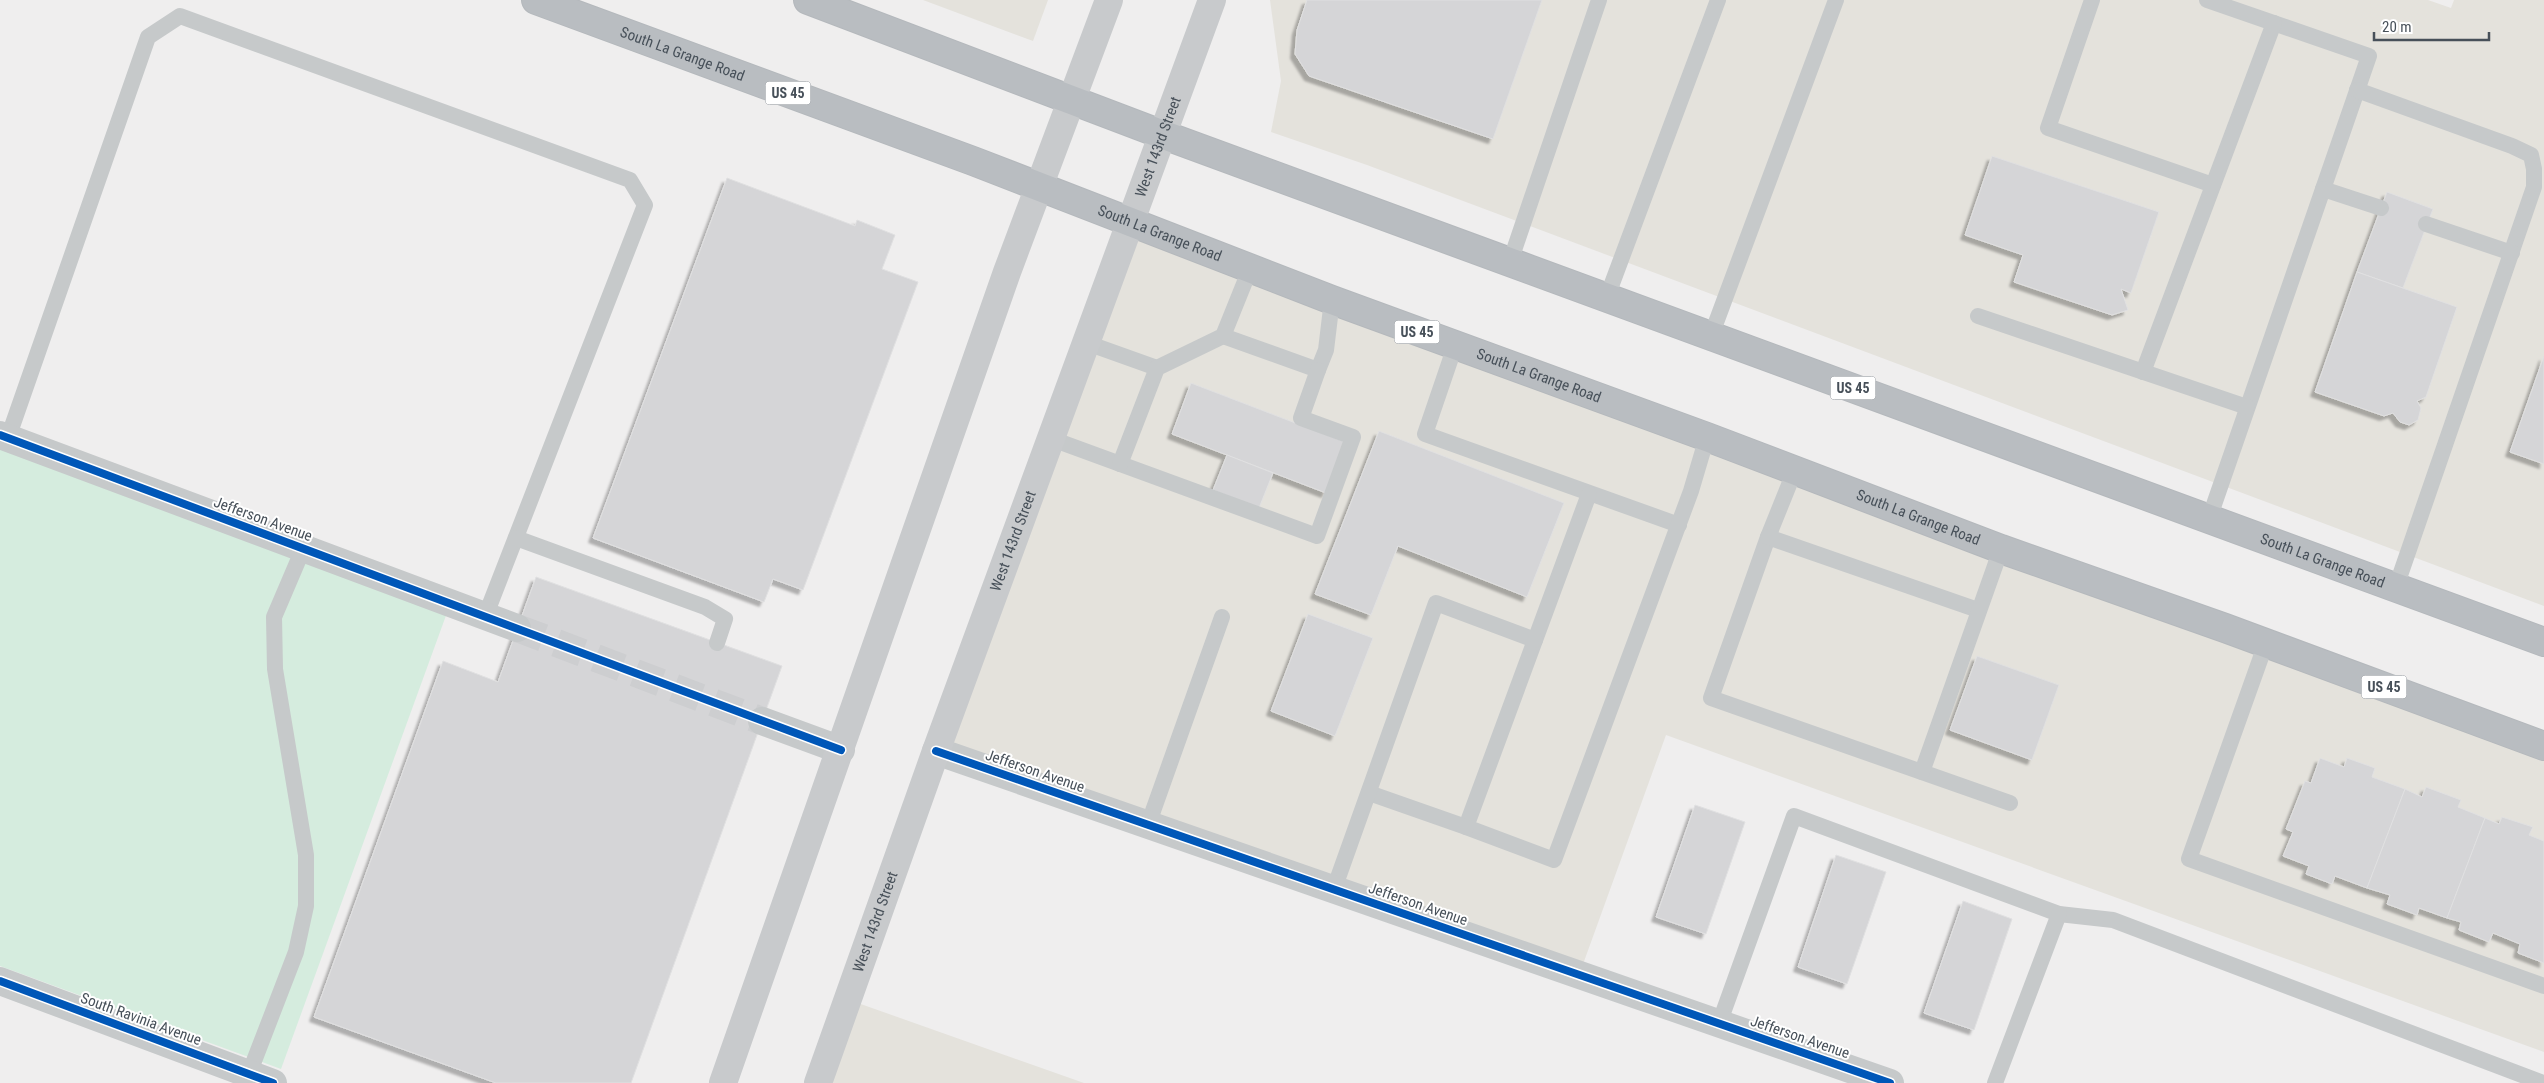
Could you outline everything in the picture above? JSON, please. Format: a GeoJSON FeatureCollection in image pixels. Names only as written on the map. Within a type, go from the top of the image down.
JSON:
{"type":"FeatureCollection","features":[{"type":"Feature","properties":{"kind":"highway","name":"South La Grange Road"},"geometry":{"type":"LineString","coordinates":[[536,0],[1039,186],[1332,300],[1796,470],[2001,549],[2266,643],[2544,746]]}},
{"type":"Feature","properties":{"kind":"highway","name":"South La Grange Road"},"geometry":{"type":"LineString","coordinates":[[808,0],[1162,134],[2544,642]]}},
{"type":"Feature","properties":{"kind":"main road"},"geometry":{"type":"LineString","coordinates":[[723,1083],[1007,272],[1109,0]]}},
{"type":"Feature","properties":{"kind":"main road","name":"West 143rd Street"},"geometry":{"type":"LineString","coordinates":[[818,1083],[936,751],[1052,440],[1129,222],[1212,0]]}},
{"type":"Feature","properties":{"kind":"street","name":"Jefferson Avenue"},"geometry":{"type":"LineString","coordinates":[[4,437],[517,628]]}},
{"type":"Feature","properties":{"kind":"street"},"geometry":{"type":"LineString","coordinates":[[762,721],[841,750]]}},
{"type":"Feature","properties":{"kind":"street","name":"Jefferson Avenue"},"geometry":{"type":"LineString","coordinates":[[936,751],[1890,1083]]}},
{"type":"Feature","properties":{"kind":"street","name":"South Ravinia Avenue"},"geometry":{"type":"LineString","coordinates":[[0,981],[261,1079]]}},
{"type":"Feature","properties":{"kind":"lane"},"geometry":{"type":"LineString","coordinates":[[1510,262],[1599,0]]}},
{"type":"Feature","properties":{"kind":"lane"},"geometry":{"type":"LineString","coordinates":[[1607,298],[1718,0]]}},
{"type":"Feature","properties":{"kind":"lane"},"geometry":{"type":"LineString","coordinates":[[1711,336],[1836,0]]}},
{"type":"Feature","properties":{"kind":"lane"},"geometry":{"type":"LineString","coordinates":[[2092,0],[2048,128],[2213,186]]}},
{"type":"Feature","properties":{"kind":"lane"},"geometry":{"type":"LineString","coordinates":[[2207,0],[2369,56],[2209,518]]}},
{"type":"Feature","properties":{"kind":"lane"},"geometry":{"type":"LineString","coordinates":[[4,437],[148,37],[180,16],[630,180],[645,205],[485,616]]}},
{"type":"Feature","properties":{"kind":"lane"},"geometry":{"type":"LineString","coordinates":[[2143,372],[2274,23]]}},
{"type":"Feature","properties":{"kind":"lane"},"geometry":{"type":"LineString","coordinates":[[2357,90],[2531,155],[2534,169],[2534,187],[2396,587]]}},
{"type":"Feature","properties":{"kind":"lane"},"geometry":{"type":"LineString","coordinates":[[2323,189],[2381,208]]}},
{"type":"Feature","properties":{"kind":"lane"},"geometry":{"type":"LineString","coordinates":[[2426,224],[2512,253]]}},
{"type":"Feature","properties":{"kind":"lane"},"geometry":{"type":"LineString","coordinates":[[1120,464],[1157,368],[1223,336],[1250,269]]}},
{"type":"Feature","properties":{"kind":"lane"},"geometry":{"type":"LineString","coordinates":[[1052,440],[1317,536],[1353,437],[1301,418],[1326,350],[1332,300]]}},
{"type":"Feature","properties":{"kind":"lane"},"geometry":{"type":"LineString","coordinates":[[1978,316],[2247,407]]}},
{"type":"Feature","properties":{"kind":"lane"},"geometry":{"type":"LineString","coordinates":[[1223,336],[1318,370]]}},
{"type":"Feature","properties":{"kind":"lane"},"geometry":{"type":"LineString","coordinates":[[1087,343],[1157,368]]}},
{"type":"Feature","properties":{"kind":"lane"},"geometry":{"type":"LineString","coordinates":[[1455,346],[1425,434],[1679,525]]}},
{"type":"Feature","properties":{"kind":"lane"},"geometry":{"type":"LineString","coordinates":[[1369,794],[1466,827],[1554,860],[1679,525],[1707,437]]}},
{"type":"Feature","properties":{"kind":"lane"},"geometry":{"type":"LineString","coordinates":[[1796,470],[1768,537],[1711,698],[2010,803]]}},
{"type":"Feature","properties":{"kind":"lane"},"geometry":{"type":"LineString","coordinates":[[1466,827],[1589,494]]}},
{"type":"Feature","properties":{"kind":"lane"},"geometry":{"type":"LineString","coordinates":[[1768,537],[1978,610]]}},
{"type":"Feature","properties":{"kind":"lane"},"geometry":{"type":"LineString","coordinates":[[516,538],[705,606],[725,619],[717,643]]}},
{"type":"Feature","properties":{"kind":"lane"},"geometry":{"type":"LineString","coordinates":[[261,1079],[296,952],[306,906],[306,855],[275,669],[274,635],[274,617],[303,549]]}},
{"type":"Feature","properties":{"kind":"lane"},"geometry":{"type":"LineString","coordinates":[[1922,772],[2001,549]]}},
{"type":"Feature","properties":{"kind":"lane"},"geometry":{"type":"LineString","coordinates":[[1334,889],[1436,603],[1535,640]]}},
{"type":"Feature","properties":{"kind":"lane"},"geometry":{"type":"LineString","coordinates":[[1148,825],[1222,617]]}},
{"type":"Feature","properties":{"kind":"lane"},"geometry":{"type":"LineString","coordinates":[[2266,643],[2189,859],[2544,986]]}},
{"type":"Feature","properties":{"kind":"lane"},"geometry":{"type":"LineString","coordinates":[[1720,1024],[1794,816],[2059,914],[2113,920],[2543,1083]]}},
{"type":"Feature","properties":{"kind":"lane"},"geometry":{"type":"LineString","coordinates":[[1995,1083],[2059,914]]}},
{"type":"Feature","properties":{"kind":"shaded area"},"geometry":{"type":"Polygon","coordinates":[[[923,0],[1048,0],[1033,41],[923,0]]]}},
{"type":"Feature","properties":{"kind":"shaded area"},"geometry":{"type":"Polygon","coordinates":[[[1270,0],[2428,0],[2451,8],[2454,0],[2544,0],[2544,606],[1367,165],[1271,132],[1281,81],[1270,0]]]}},
{"type":"Feature","properties":{"kind":"shaded area"},"geometry":{"type":"Polygon","coordinates":[[[1135,236],[2544,753],[2544,1052],[1666,735],[1582,967],[948,746],[1135,236]]]}},
{"type":"Feature","properties":{"kind":"shaded area"},"geometry":{"type":"Polygon","coordinates":[[[855,1002],[1084,1083],[826,1083],[855,1002]]]}},
{"type":"Feature","properties":{"kind":"green space"},"geometry":{"type":"Polygon","coordinates":[[[0,441],[448,610],[281,1069],[0,966],[0,441]]]}},
{"type":"Feature","properties":{"kind":"building"},"geometry":{"type":"Polygon","coordinates":[[[1307,0],[1542,0],[1493,139],[1309,76],[1295,54],[1297,30],[1307,0]]]}},
{"type":"Feature","properties":{"kind":"building"},"geometry":{"type":"Polygon","coordinates":[[[1992,156],[2159,212],[2131,293],[2121,289],[2128,310],[2112,315],[2014,282],[2023,255],[1965,235],[1992,156]]]}},
{"type":"Feature","properties":{"kind":"building"},"geometry":{"type":"Polygon","coordinates":[[[727,178],[855,226],[857,220],[895,235],[882,269],[918,282],[803,590],[773,579],[764,602],[593,538],[727,178]]]}},
{"type":"Feature","properties":{"kind":"building"},"geometry":{"type":"Polygon","coordinates":[[[2387,192],[2433,209],[2403,288],[2357,272],[2387,192]]]}},
{"type":"Feature","properties":{"kind":"building"},"geometry":{"type":"Polygon","coordinates":[[[2357,272],[2457,307],[2426,397],[2417,401],[2421,408],[2418,420],[2409,425],[2400,422],[2393,413],[2384,416],[2315,392],[2357,272]]]}},
{"type":"Feature","properties":{"kind":"building"},"geometry":{"type":"Polygon","coordinates":[[[2544,356],[2544,464],[2510,452],[2544,356]]]}},
{"type":"Feature","properties":{"kind":"building"},"geometry":{"type":"Polygon","coordinates":[[[1191,383],[1345,442],[1326,493],[1172,434],[1191,383]]]}},
{"type":"Feature","properties":{"kind":"building"},"geometry":{"type":"Polygon","coordinates":[[[1379,431],[1564,503],[1527,597],[1398,546],[1371,615],[1315,594],[1379,431]]]}},
{"type":"Feature","properties":{"kind":"building"},"geometry":{"type":"Polygon","coordinates":[[[1227,455],[1273,473],[1259,508],[1213,490],[1227,455]]]}},
{"type":"Feature","properties":{"kind":"building"},"geometry":{"type":"Polygon","coordinates":[[[536,577],[782,666],[631,1083],[496,1083],[314,1017],[443,661],[498,682],[536,577]]]}},
{"type":"Feature","properties":{"kind":"building"},"geometry":{"type":"Polygon","coordinates":[[[1308,614],[1373,638],[1335,736],[1271,711],[1308,614]]]}},
{"type":"Feature","properties":{"kind":"building"},"geometry":{"type":"Polygon","coordinates":[[[1977,656],[2059,685],[2032,760],[1950,730],[1977,656]]]}},
{"type":"Feature","properties":{"kind":"building"},"geometry":{"type":"Polygon","coordinates":[[[2320,758],[2344,767],[2347,758],[2375,768],[2372,777],[2405,789],[2367,888],[2335,876],[2332,884],[2306,874],[2309,866],[2283,856],[2293,832],[2286,829],[2305,781],[2311,783],[2320,758]]]}},
{"type":"Feature","properties":{"kind":"building"},"geometry":{"type":"Polygon","coordinates":[[[2426,787],[2461,800],[2458,807],[2485,818],[2447,918],[2419,908],[2417,915],[2387,904],[2390,895],[2367,888],[2405,789],[2422,797],[2426,787]]]}},
{"type":"Feature","properties":{"kind":"building"},"geometry":{"type":"Polygon","coordinates":[[[1695,805],[1745,822],[1706,934],[1656,917],[1695,805]]]}},
{"type":"Feature","properties":{"kind":"building"},"geometry":{"type":"Polygon","coordinates":[[[2502,817],[2533,827],[2529,835],[2544,841],[2544,963],[2518,953],[2520,944],[2493,933],[2489,942],[2459,930],[2461,922],[2447,918],[2485,818],[2499,824],[2502,817]]]}},
{"type":"Feature","properties":{"kind":"building"},"geometry":{"type":"Polygon","coordinates":[[[1836,855],[1886,872],[1847,984],[1798,967],[1836,855]]]}},
{"type":"Feature","properties":{"kind":"building"},"geometry":{"type":"Polygon","coordinates":[[[1963,901],[2012,919],[1974,1030],[1924,1013],[1963,901]]]}},
{"type":"Feature","properties":{"kind":"tunnel"},"geometry":{"type":"LineString","coordinates":[[517,628],[762,721]]}},
{"type":"Feature","properties":{"kind":"cycle path"},"geometry":{"type":"LineString","coordinates":[[0,435],[841,750]]}},
{"type":"Feature","properties":{"kind":"cycle path"},"geometry":{"type":"LineString","coordinates":[[936,751],[1890,1083]]}},
{"type":"Feature","properties":{"kind":"cycle path"},"geometry":{"type":"LineString","coordinates":[[0,981],[273,1083]]}}]}
